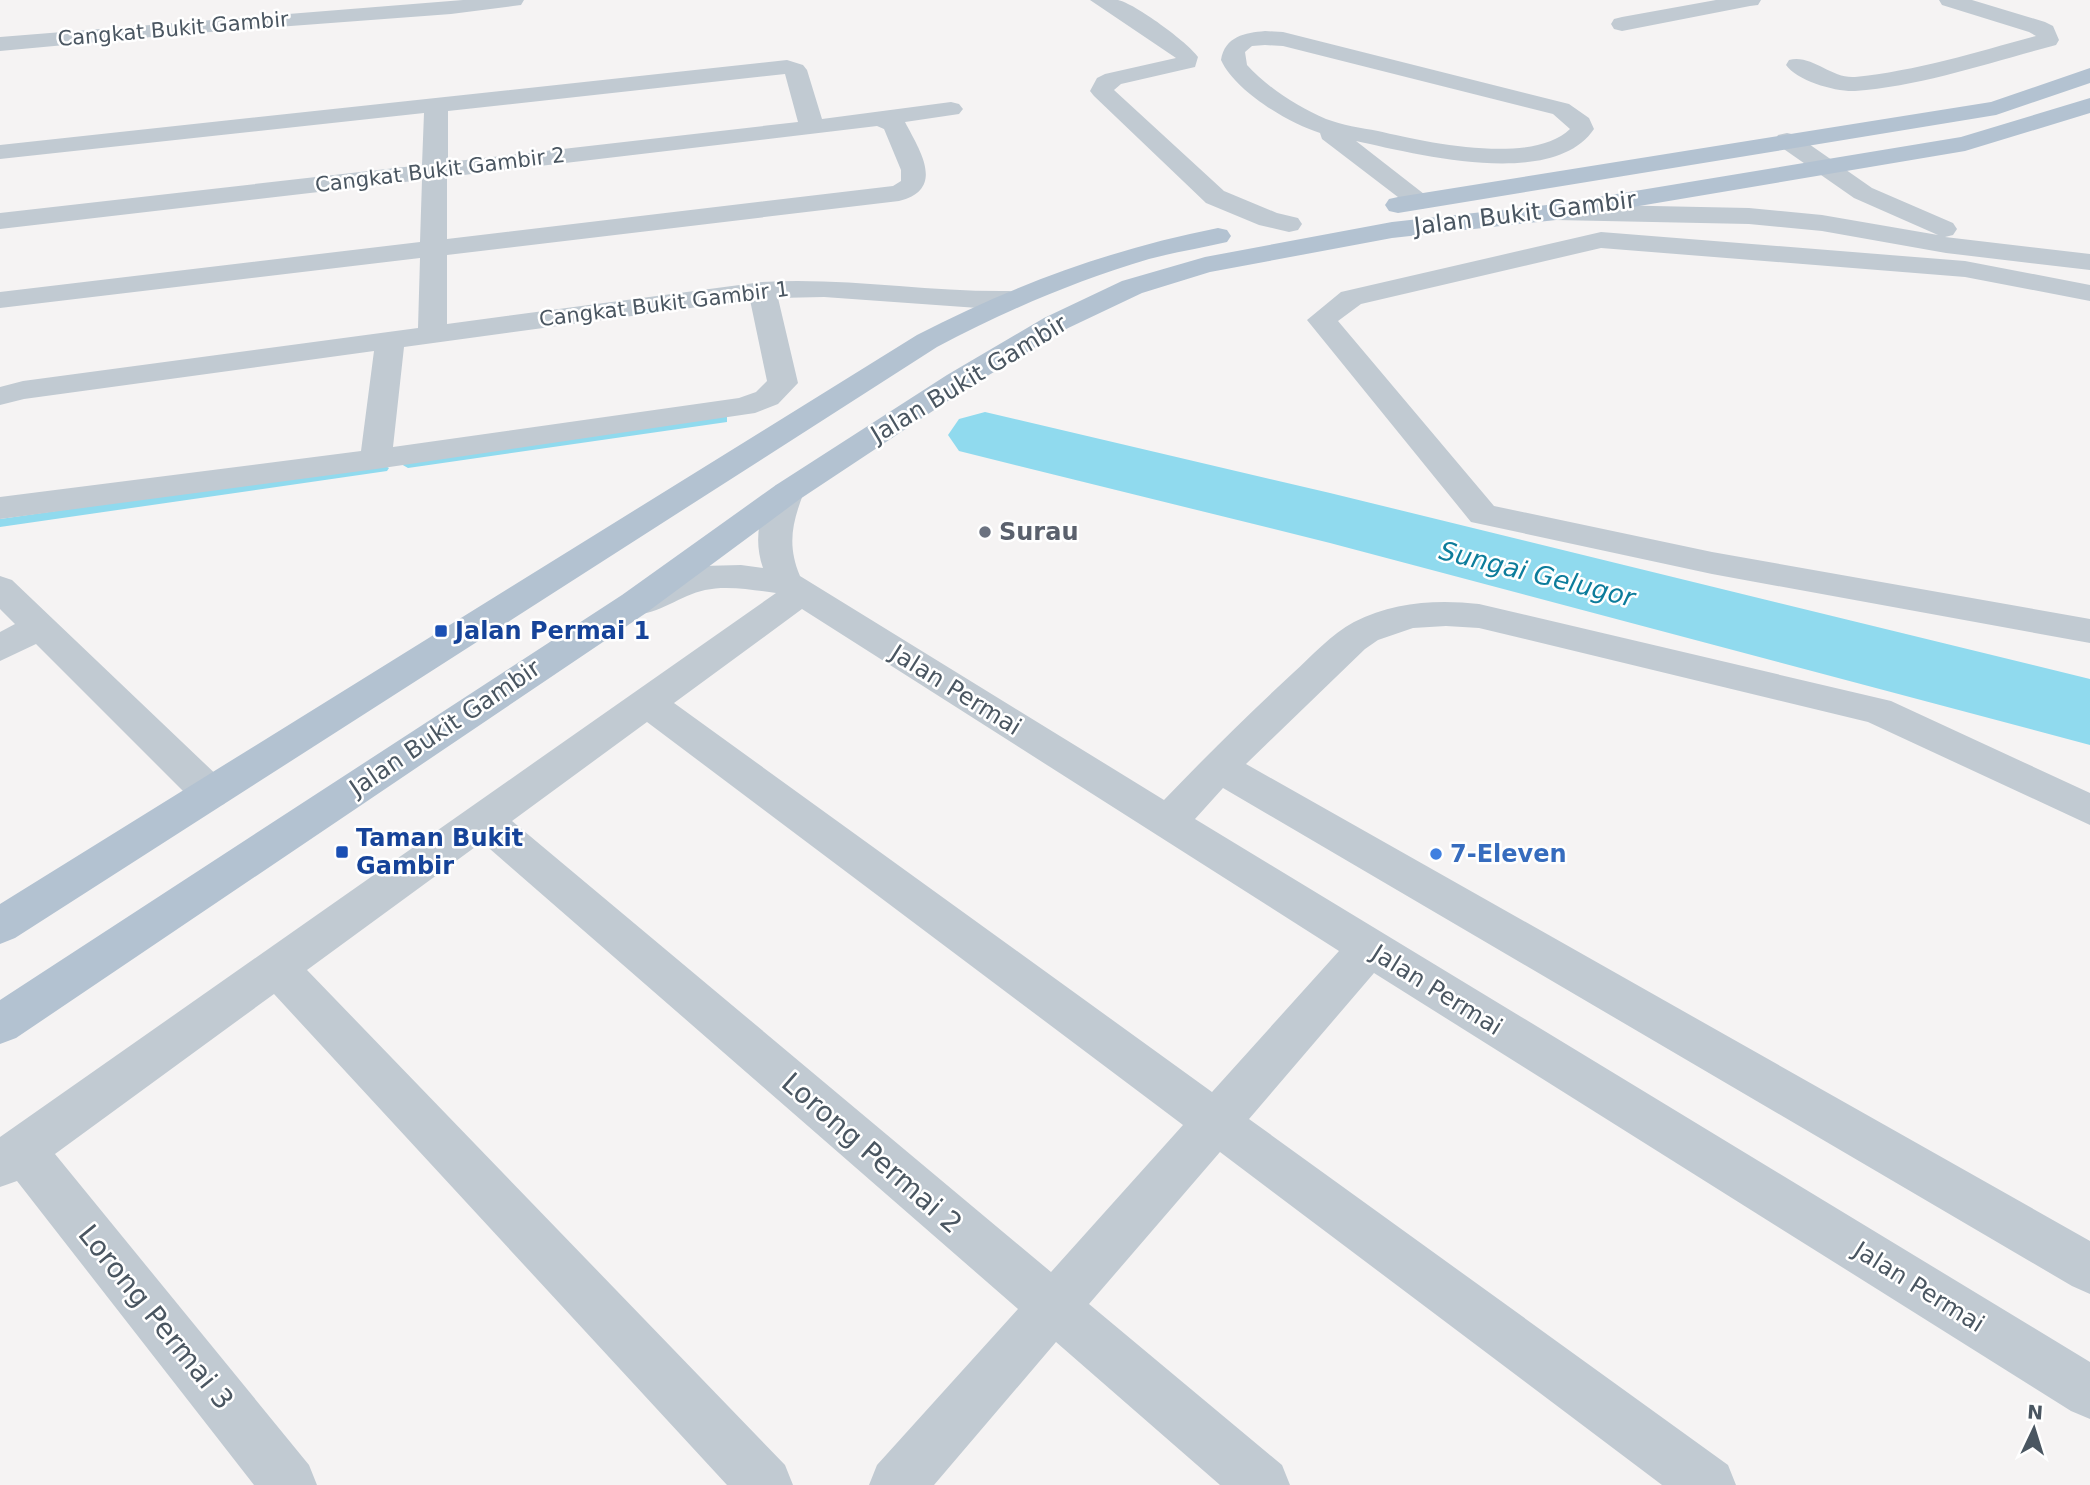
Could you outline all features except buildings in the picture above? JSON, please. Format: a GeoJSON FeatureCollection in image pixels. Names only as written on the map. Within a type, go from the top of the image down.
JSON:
{"type":"FeatureCollection","features":[{"type":"Feature","properties":{"kind":"main road","name":"Jalan Bukit Gambir"},"geometry":{"type":"LineString","coordinates":[[0,926],[927,341],[1009,299],[1084,271],[1212,237],[1787,140],[1996,108],[2090,75]]}},
{"type":"Feature","properties":{"kind":"main road","name":"Jalan Bukit Gambir"},"geometry":{"type":"LineString","coordinates":[[0,1024],[634,604],[788,492],[1032,337],[1132,287],[1205,265],[1392,230],[1556,212],[1965,144],[2090,105]]}},
{"type":"Feature","properties":{"kind":"street","name":"Cangkat Bukit Gambir"},"geometry":{"type":"LineString","coordinates":[[0,44],[184,27],[451,8],[513,0]]}},
{"type":"Feature","properties":{"kind":"street"},"geometry":{"type":"LineString","coordinates":[[1101,0],[1123,10],[1187,57],[1187,62],[1113,79],[1105,83],[1102,91],[1215,197],[1268,219],[1289,224]]}},
{"type":"Feature","properties":{"kind":"street"},"geometry":{"type":"LineString","coordinates":[[1622,24],[1750,0]]}},
{"type":"Feature","properties":{"kind":"street"},"geometry":{"type":"LineString","coordinates":[[1797,65],[1828,81],[1853,84],[1924,72],[2048,40],[2045,32],[2038,27],[1950,0]]}},
{"type":"Feature","properties":{"kind":"street"},"geometry":{"type":"LineString","coordinates":[[1318,124],[1440,153],[1475,158],[1527,154],[1564,145],[1577,137],[1582,129],[1580,123],[1561,109],[1283,39],[1245,40],[1234,50],[1233,61],[1241,74],[1256,87],[1318,124],[1420,201]]}},
{"type":"Feature","properties":{"kind":"street"},"geometry":{"type":"LineString","coordinates":[[2,155],[787,67],[795,70],[812,128]]}},
{"type":"Feature","properties":{"kind":"street"},"geometry":{"type":"LineString","coordinates":[[432,334],[436,106]]}},
{"type":"Feature","properties":{"kind":"street","name":"Cangkat Bukit Gambir 2"},"geometry":{"type":"LineString","coordinates":[[0,221],[812,128],[861,119],[881,120],[951,109]]}},
{"type":"Feature","properties":{"kind":"street"},"geometry":{"type":"LineString","coordinates":[[0,300],[899,192],[910,187],[915,181],[914,170],[894,124],[881,120]]}},
{"type":"Feature","properties":{"kind":"street"},"geometry":{"type":"LineString","coordinates":[[1787,140],[1863,193],[1895,209],[1948,230],[2047,258]]}},
{"type":"Feature","properties":{"kind":"street"},"geometry":{"type":"LineString","coordinates":[[1212,237],[1217,217],[1215,197]]}},
{"type":"Feature","properties":{"kind":"street"},"geometry":{"type":"LineString","coordinates":[[1556,212],[1749,216],[1822,223],[1946,245],[2090,262]]}},
{"type":"Feature","properties":{"kind":"street"},"geometry":{"type":"LineString","coordinates":[[2090,293],[1965,269],[1601,240],[1351,298],[1321,320],[1483,514],[1712,563],[2090,631]]}},
{"type":"Feature","properties":{"kind":"street","name":"Cangkat Bukit Gambir 1"},"geometry":{"type":"LineString","coordinates":[[0,396],[23,390],[762,290],[828,287],[982,301],[1009,299]]}},
{"type":"Feature","properties":{"kind":"street"},"geometry":{"type":"LineString","coordinates":[[0,508],[376,459],[744,406],[767,398],[783,383],[762,290]]}},
{"type":"Feature","properties":{"kind":"street","name":"Cangkat Bukit Gambir 1"},"geometry":{"type":"LineString","coordinates":[[897,293],[923,303],[933,312],[936,320],[934,330],[927,341]]}},
{"type":"Feature","properties":{"kind":"street"},"geometry":{"type":"LineString","coordinates":[[376,459],[390,340]]}},
{"type":"Feature","properties":{"kind":"street"},"geometry":{"type":"LineString","coordinates":[[11,1158],[648,703],[794,588],[774,556],[773,528],[788,492]]}},
{"type":"Feature","properties":{"kind":"street","name":"Jalan Permai"},"geometry":{"type":"LineString","coordinates":[[634,604],[702,578],[741,577],[794,588],[1167,823],[2090,1392]]}},
{"type":"Feature","properties":{"kind":"street"},"geometry":{"type":"LineString","coordinates":[[0,588],[210,793]]}},
{"type":"Feature","properties":{"kind":"street"},"geometry":{"type":"LineString","coordinates":[[1167,823],[1219,767],[1352,640],[1367,629],[1427,614],[1452,612],[1479,616],[1878,711],[2090,810]]}},
{"type":"Feature","properties":{"kind":"street"},"geometry":{"type":"LineString","coordinates":[[0,648],[39,627]]}},
{"type":"Feature","properties":{"kind":"street"},"geometry":{"type":"LineString","coordinates":[[648,703],[1708,1485]]}},
{"type":"Feature","properties":{"kind":"street"},"geometry":{"type":"LineString","coordinates":[[1219,767],[2090,1269]]}},
{"type":"Feature","properties":{"kind":"street","name":"Lorong Permai 2"},"geometry":{"type":"LineString","coordinates":[[484,820],[1262,1485]]}},
{"type":"Feature","properties":{"kind":"street"},"geometry":{"type":"LineString","coordinates":[[897,1485],[1369,948]]}},
{"type":"Feature","properties":{"kind":"street"},"geometry":{"type":"LineString","coordinates":[[277,968],[765,1485]]}},
{"type":"Feature","properties":{"kind":"street","name":"Lorong Permai 3"},"geometry":{"type":"LineString","coordinates":[[11,1158],[289,1485]]}},
{"type":"Feature","properties":{"kind":"waterway"},"geometry":{"type":"LineString","coordinates":[[408,464],[723,419]]}},
{"type":"Feature","properties":{"kind":"waterway","name":"Sungai Gelugor"},"geometry":{"type":"LineString","coordinates":[[985,435],[1330,518],[2090,712]]}},
{"type":"Feature","properties":{"kind":"waterway"},"geometry":{"type":"LineString","coordinates":[[0,523],[382,468]]}},
{"type":"Feature","properties":{"kind":"place","name":"Surau"},"geometry":{"type":"Point","coordinates":[985,532]}},
{"type":"Feature","properties":{"kind":"place","name":"Jalan Permai 1"},"geometry":{"type":"Point","coordinates":[441,631]}},
{"type":"Feature","properties":{"kind":"place","name":"Taman Bukit Gambir"},"geometry":{"type":"Point","coordinates":[342,852]}},
{"type":"Feature","properties":{"kind":"place","name":"7-Eleven"},"geometry":{"type":"Point","coordinates":[1436,854]}}]}
